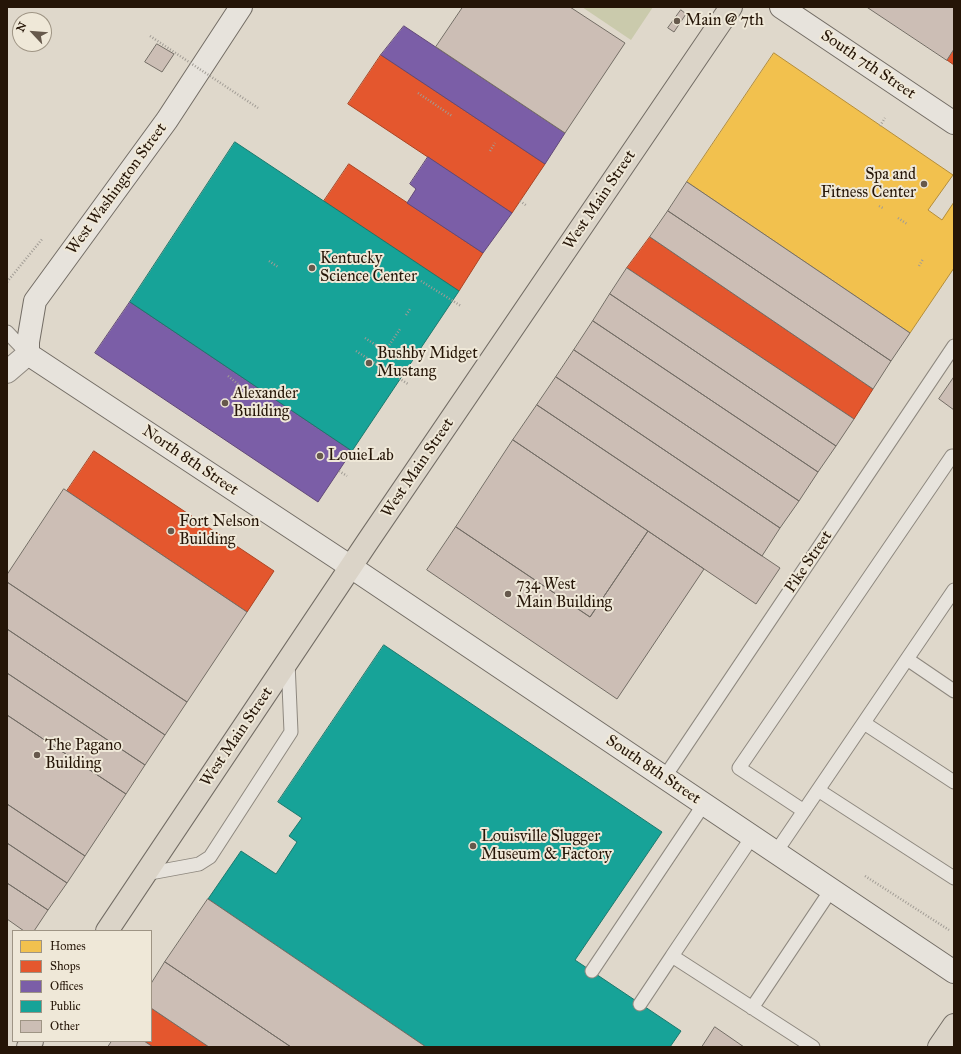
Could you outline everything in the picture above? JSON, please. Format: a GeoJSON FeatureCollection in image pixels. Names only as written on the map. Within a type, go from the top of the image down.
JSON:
{"type":"FeatureCollection","features":[{"type":"Feature","properties":{"kind":"main road","name":"West Main Street"},"geometry":{"type":"LineString","coordinates":[[108,930],[288,660],[731,7]]}},
{"type":"Feature","properties":{"kind":"main road"},"geometry":{"type":"LineString","coordinates":[[939,1047],[954,1025]]}},
{"type":"Feature","properties":{"kind":"street","name":"West Washington Street"},"geometry":{"type":"LineString","coordinates":[[28,354],[28,342],[34,301],[168,120],[241,7]]}},
{"type":"Feature","properties":{"kind":"street","name":"South 7th Street"},"geometry":{"type":"LineString","coordinates":[[781,7],[954,123]]}},
{"type":"Feature","properties":{"kind":"street"},"geometry":{"type":"LineString","coordinates":[[7,372],[28,354]]}},
{"type":"Feature","properties":{"kind":"street","name":"North 8th Street"},"geometry":{"type":"LineString","coordinates":[[28,354],[351,567]]}},
{"type":"Feature","properties":{"kind":"street","name":"South 8th Street"},"geometry":{"type":"LineString","coordinates":[[351,567],[954,972]]}},
{"type":"Feature","properties":{"kind":"lane"},"geometry":{"type":"LineString","coordinates":[[7,332],[28,354]]}},
{"type":"Feature","properties":{"kind":"lane","name":"Pike Street"},"geometry":{"type":"LineString","coordinates":[[664,778],[954,346]]}},
{"type":"Feature","properties":{"kind":"lane"},"geometry":{"type":"LineString","coordinates":[[804,810],[739,768],[952,456],[954,457]]}},
{"type":"Feature","properties":{"kind":"lane"},"geometry":{"type":"LineString","coordinates":[[776,852],[954,590]]}},
{"type":"Feature","properties":{"kind":"lane"},"geometry":{"type":"LineString","coordinates":[[907,659],[954,691]]}},
{"type":"Feature","properties":{"kind":"lane"},"geometry":{"type":"LineString","coordinates":[[145,874],[199,864],[210,857],[291,732],[288,660]]}},
{"type":"Feature","properties":{"kind":"lane"},"geometry":{"type":"LineString","coordinates":[[864,723],[954,782]]}},
{"type":"Feature","properties":{"kind":"lane"},"geometry":{"type":"LineString","coordinates":[[818,790],[954,878]]}},
{"type":"Feature","properties":{"kind":"lane"},"geometry":{"type":"LineString","coordinates":[[592,971],[704,804]]}},
{"type":"Feature","properties":{"kind":"lane"},"geometry":{"type":"LineString","coordinates":[[640,1004],[752,836]]}},
{"type":"Feature","properties":{"kind":"lane"},"geometry":{"type":"LineString","coordinates":[[752,1008],[831,890]]}},
{"type":"Feature","properties":{"kind":"lane"},"geometry":{"type":"LineString","coordinates":[[672,956],[813,1047]]}},
{"type":"Feature","properties":{"kind":"path"},"geometry":{"type":"LineString","coordinates":[[150,36],[258,108]]}},
{"type":"Feature","properties":{"kind":"path"},"geometry":{"type":"LineString","coordinates":[[418,93],[452,116]]}},
{"type":"Feature","properties":{"kind":"path"},"geometry":{"type":"LineString","coordinates":[[880,126],[885,118]]}},
{"type":"Feature","properties":{"kind":"path"},"geometry":{"type":"LineString","coordinates":[[490,150],[495,143]]}},
{"type":"Feature","properties":{"kind":"path"},"geometry":{"type":"LineString","coordinates":[[520,201],[527,206]]}},
{"type":"Feature","properties":{"kind":"path"},"geometry":{"type":"LineString","coordinates":[[879,206],[883,208]]}},
{"type":"Feature","properties":{"kind":"path"},"geometry":{"type":"LineString","coordinates":[[898,218],[906,224]]}},
{"type":"Feature","properties":{"kind":"path"},"geometry":{"type":"LineString","coordinates":[[919,266],[924,259]]}},
{"type":"Feature","properties":{"kind":"path"},"geometry":{"type":"LineString","coordinates":[[269,261],[278,267]]}},
{"type":"Feature","properties":{"kind":"path"},"geometry":{"type":"LineString","coordinates":[[421,281],[461,306]]}},
{"type":"Feature","properties":{"kind":"path"},"geometry":{"type":"LineString","coordinates":[[406,315],[410,308]]}},
{"type":"Feature","properties":{"kind":"path"},"geometry":{"type":"LineString","coordinates":[[376,365],[400,328]]}},
{"type":"Feature","properties":{"kind":"path"},"geometry":{"type":"LineString","coordinates":[[365,338],[385,351]]}},
{"type":"Feature","properties":{"kind":"path"},"geometry":{"type":"LineString","coordinates":[[356,351],[408,384]]}},
{"type":"Feature","properties":{"kind":"path"},"geometry":{"type":"LineString","coordinates":[[228,376],[238,384]]}},
{"type":"Feature","properties":{"kind":"path"},"geometry":{"type":"LineString","coordinates":[[339,471],[347,476]]}},
{"type":"Feature","properties":{"kind":"green space"},"geometry":{"type":"Polygon","coordinates":[[[582,7],[653,7],[631,40],[582,7]]]}},
{"type":"Feature","properties":{"kind":"building: Homes"},"geometry":{"type":"Polygon","coordinates":[[[774,53],[953,175],[928,210],[942,220],[954,202],[954,268],[910,333],[687,182],[774,53]]]}},
{"type":"Feature","properties":{"kind":"building: Shops"},"geometry":{"type":"Polygon","coordinates":[[[954,49],[954,65],[947,60],[954,49]]]}},
{"type":"Feature","properties":{"kind":"building: Shops"},"geometry":{"type":"Polygon","coordinates":[[[381,55],[545,164],[512,213],[348,104],[381,55]]]}},
{"type":"Feature","properties":{"kind":"building: Shops"},"geometry":{"type":"Polygon","coordinates":[[[349,164],[483,253],[459,291],[324,201],[349,164]]]}},
{"type":"Feature","properties":{"kind":"building: Shops"},"geometry":{"type":"Polygon","coordinates":[[[650,237],[873,389],[854,419],[627,268],[650,237]]]}},
{"type":"Feature","properties":{"kind":"building: Shops","name":"Fort Nelson Building"},"geometry":{"type":"Polygon","coordinates":[[[94,451],[274,571],[247,612],[67,491],[94,451]]]}},
{"type":"Feature","properties":{"kind":"building: Shops"},"geometry":{"type":"Polygon","coordinates":[[[152,1009],[209,1047],[153,1047],[146,1042],[152,1042],[152,1009]]]}},
{"type":"Feature","properties":{"kind":"building: Offices"},"geometry":{"type":"Polygon","coordinates":[[[404,26],[565,133],[545,164],[381,55],[404,26]]]}},
{"type":"Feature","properties":{"kind":"building: Offices"},"geometry":{"type":"Polygon","coordinates":[[[428,157],[512,213],[483,253],[407,203],[416,189],[410,184],[428,157]]]}},
{"type":"Feature","properties":{"kind":"building: Offices","name":"Alexander Building"},"geometry":{"type":"Polygon","coordinates":[[[130,302],[352,451],[318,502],[95,353],[130,302]]]}},
{"type":"Feature","properties":{"kind":"building: Public","name":"Kentucky Science Center"},"geometry":{"type":"Polygon","coordinates":[[[235,142],[459,291],[352,451],[130,302],[235,142]]]}},
{"type":"Feature","properties":{"kind":"building: Public","name":"Louisville Slugger Museum & Factory"},"geometry":{"type":"Polygon","coordinates":[[[384,645],[662,832],[575,960],[681,1031],[670,1047],[426,1047],[208,899],[241,851],[276,874],[297,842],[289,836],[302,818],[278,802],[384,645]]]}},
{"type":"Feature","properties":{"kind":"building: Other"},"geometry":{"type":"Polygon","coordinates":[[[463,7],[570,7],[625,43],[565,133],[436,47],[463,7]]]}},
{"type":"Feature","properties":{"kind":"building: Other"},"geometry":{"type":"Polygon","coordinates":[[[867,7],[954,7],[954,49],[947,60],[867,7]]]}},
{"type":"Feature","properties":{"kind":"building: Other","name":"Main @ 7th"},"geometry":{"type":"Polygon","coordinates":[[[681,10],[686,14],[674,32],[668,28],[681,10]]]}},
{"type":"Feature","properties":{"kind":"building: Other"},"geometry":{"type":"Polygon","coordinates":[[[157,44],[174,54],[162,72],[145,62],[157,44]]]}},
{"type":"Feature","properties":{"kind":"building: Other"},"geometry":{"type":"Polygon","coordinates":[[[687,182],[910,333],[891,361],[668,211],[687,182]]]}},
{"type":"Feature","properties":{"kind":"building: Other"},"geometry":{"type":"Polygon","coordinates":[[[668,211],[891,361],[873,389],[650,237],[668,211]]]}},
{"type":"Feature","properties":{"kind":"building: Other"},"geometry":{"type":"Polygon","coordinates":[[[627,268],[854,419],[836,446],[610,294],[627,268]]]}},
{"type":"Feature","properties":{"kind":"building: Other"},"geometry":{"type":"Polygon","coordinates":[[[610,294],[836,446],[818,472],[593,321],[610,294]]]}},
{"type":"Feature","properties":{"kind":"building: Other"},"geometry":{"type":"Polygon","coordinates":[[[593,321],[818,472],[799,501],[574,350],[593,321]]]}},
{"type":"Feature","properties":{"kind":"building: Other"},"geometry":{"type":"Polygon","coordinates":[[[574,350],[799,501],[780,528],[556,377],[574,350]]]}},
{"type":"Feature","properties":{"kind":"building: Other"},"geometry":{"type":"Polygon","coordinates":[[[556,377],[780,528],[762,556],[537,405],[556,377]]]}},
{"type":"Feature","properties":{"kind":"building: Other"},"geometry":{"type":"Polygon","coordinates":[[[954,377],[954,410],[939,399],[954,377]]]}},
{"type":"Feature","properties":{"kind":"building: Other"},"geometry":{"type":"Polygon","coordinates":[[[537,405],[780,568],[756,604],[513,440],[537,405]]]}},
{"type":"Feature","properties":{"kind":"building: Other"},"geometry":{"type":"Polygon","coordinates":[[[513,440],[648,531],[590,617],[456,527],[513,440]]]}},
{"type":"Feature","properties":{"kind":"building: Other"},"geometry":{"type":"Polygon","coordinates":[[[64,489],[247,612],[187,702],[7,582],[7,575],[64,489]]]}},
{"type":"Feature","properties":{"kind":"building: Other","name":"734 West Main Building"},"geometry":{"type":"Polygon","coordinates":[[[456,527],[590,617],[648,531],[704,569],[617,699],[427,570],[456,527]]]}},
{"type":"Feature","properties":{"kind":"building: Other"},"geometry":{"type":"Polygon","coordinates":[[[7,582],[187,702],[165,735],[7,629],[7,582]]]}},
{"type":"Feature","properties":{"kind":"building: Other"},"geometry":{"type":"Polygon","coordinates":[[[7,629],[165,735],[145,765],[7,673],[7,629]]]}},
{"type":"Feature","properties":{"kind":"building: Other"},"geometry":{"type":"Polygon","coordinates":[[[7,673],[145,765],[126,794],[7,715],[7,673]]]}},
{"type":"Feature","properties":{"kind":"building: Other","name":"The Pagano Building"},"geometry":{"type":"Polygon","coordinates":[[[7,715],[126,794],[85,856],[7,804],[7,715]]]}},
{"type":"Feature","properties":{"kind":"building: Other"},"geometry":{"type":"Polygon","coordinates":[[[7,804],[85,856],[67,883],[7,843],[7,804]]]}},
{"type":"Feature","properties":{"kind":"building: Other"},"geometry":{"type":"Polygon","coordinates":[[[7,843],[67,883],[48,910],[7,883],[7,843]]]}},
{"type":"Feature","properties":{"kind":"building: Other"},"geometry":{"type":"Polygon","coordinates":[[[7,883],[48,910],[35,930],[23,930],[7,919],[7,883]]]}},
{"type":"Feature","properties":{"kind":"building: Other"},"geometry":{"type":"Polygon","coordinates":[[[208,899],[426,1047],[291,1047],[165,962],[208,899]]]}},
{"type":"Feature","properties":{"kind":"building: Other"},"geometry":{"type":"Polygon","coordinates":[[[165,962],[291,1047],[209,1047],[152,1009],[152,982],[165,962]]]}},
{"type":"Feature","properties":{"kind":"building: Other"},"geometry":{"type":"Polygon","coordinates":[[[715,1027],[744,1047],[702,1047],[715,1027]]]}},
{"type":"Feature","properties":{"kind":"building: Other"},"geometry":{"type":"Polygon","coordinates":[[[111,1042],[146,1042],[153,1047],[108,1047],[111,1042]]]}},
{"type":"Feature","properties":{"kind":"place","name":"Main @ 7th"},"geometry":{"type":"Point","coordinates":[677,21]}},
{"type":"Feature","properties":{"kind":"place","name":"Spa and Fitness Center"},"geometry":{"type":"Point","coordinates":[924,184]}},
{"type":"Feature","properties":{"kind":"place","name":"Kentucky Science Center"},"geometry":{"type":"Point","coordinates":[312,268]}},
{"type":"Feature","properties":{"kind":"place","name":"Bushby Midget Mustang"},"geometry":{"type":"Point","coordinates":[369,363]}},
{"type":"Feature","properties":{"kind":"place","name":"Alexander Building"},"geometry":{"type":"Point","coordinates":[225,403]}},
{"type":"Feature","properties":{"kind":"place","name":"LouieLab"},"geometry":{"type":"Point","coordinates":[320,456]}},
{"type":"Feature","properties":{"kind":"place","name":"Fort Nelson Building"},"geometry":{"type":"Point","coordinates":[171,531]}},
{"type":"Feature","properties":{"kind":"place","name":"734 West Main Building"},"geometry":{"type":"Point","coordinates":[508,594]}},
{"type":"Feature","properties":{"kind":"place","name":"The Pagano Building"},"geometry":{"type":"Point","coordinates":[37,755]}},
{"type":"Feature","properties":{"kind":"place","name":"Louisville Slugger Museum & Factory"},"geometry":{"type":"Point","coordinates":[473,846]}}]}
